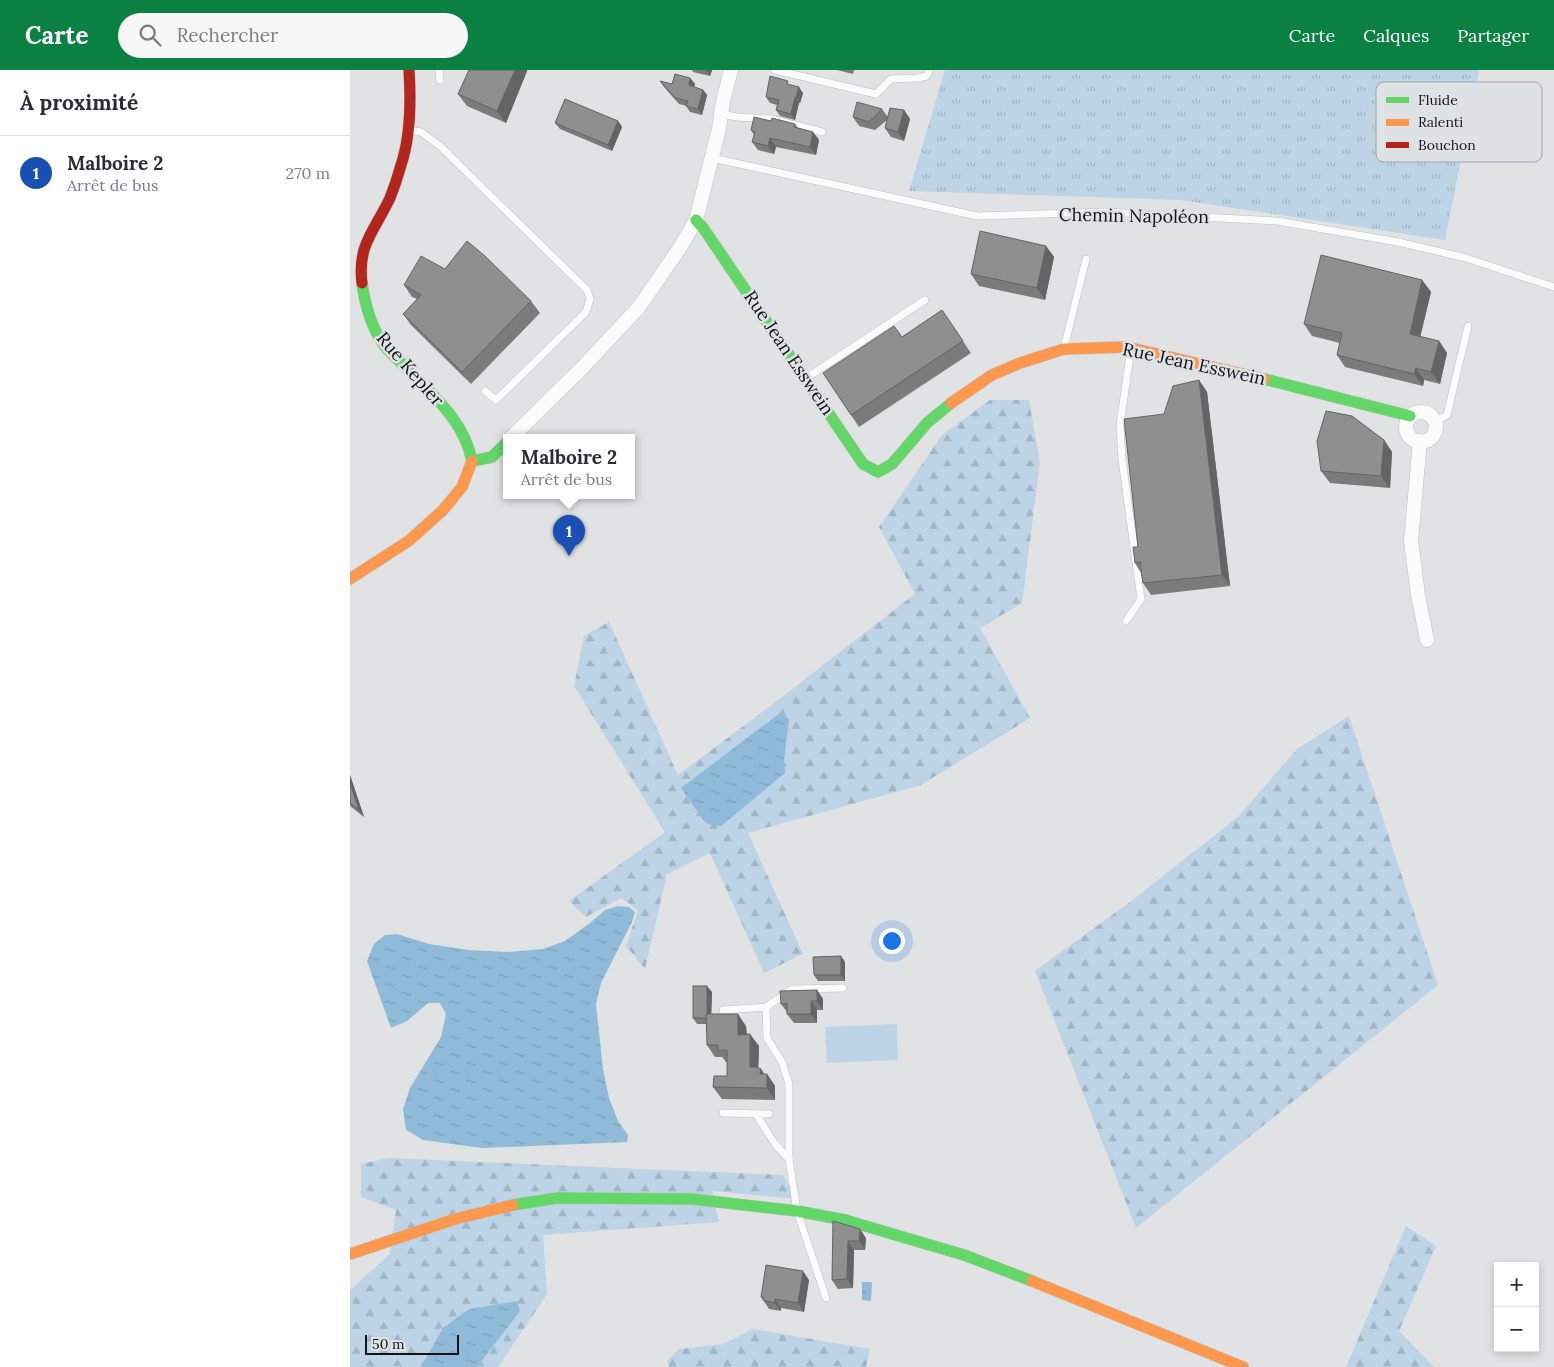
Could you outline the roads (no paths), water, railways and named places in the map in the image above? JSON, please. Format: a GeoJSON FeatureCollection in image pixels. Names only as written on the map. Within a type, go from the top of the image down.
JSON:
{"type":"FeatureCollection","features":[{"type":"Feature","properties":{"kind":"street","name":"Rue Kepler"},"geometry":{"type":"LineString","coordinates":[[409,70],[408,130],[402,163],[390,197],[367,240],[360,266],[364,298],[373,326],[384,345],[453,417],[463,430],[472,461]]}},
{"type":"Feature","properties":{"kind":"street"},"geometry":{"type":"LineString","coordinates":[[515,434],[582,368],[639,307],[681,246],[696,220],[731,70]]}},
{"type":"Feature","properties":{"kind":"street","name":"Rue Jean Esswein"},"geometry":{"type":"LineString","coordinates":[[696,220],[708,234],[863,464],[878,472],[892,464],[927,423],[959,396],[992,376],[1020,363],[1064,348],[1131,347],[1292,385],[1410,416]]}},
{"type":"Feature","properties":{"kind":"street"},"geometry":{"type":"LineString","coordinates":[[1424,412],[1435,422],[1435,431],[1429,439],[1420,442],[1408,435],[1406,425],[1410,416],[1414,413],[1424,412]]}},
{"type":"Feature","properties":{"kind":"street"},"geometry":{"type":"LineString","coordinates":[[1420,442],[1411,541],[1418,595],[1427,640]]}},
{"type":"Feature","properties":{"kind":"street"},"geometry":{"type":"LineString","coordinates":[[350,579],[410,540],[442,510],[462,487],[472,461],[492,457],[503,446]]}},
{"type":"Feature","properties":{"kind":"street"},"geometry":{"type":"LineString","coordinates":[[350,1254],[455,1219],[508,1206],[557,1198],[692,1199],[797,1211],[845,1220],[964,1255],[1243,1367]]}},
{"type":"Feature","properties":{"kind":"lane"},"geometry":{"type":"LineString","coordinates":[[439,70],[440,80]]}},
{"type":"Feature","properties":{"kind":"lane"},"geometry":{"type":"LineString","coordinates":[[775,70],[876,94],[891,79],[927,76],[929,70]]}},
{"type":"Feature","properties":{"kind":"lane"},"geometry":{"type":"LineString","coordinates":[[721,114],[737,118],[771,119],[822,132]]}},
{"type":"Feature","properties":{"kind":"lane"},"geometry":{"type":"LineString","coordinates":[[408,130],[421,132],[440,146],[586,290],[590,299],[586,312],[496,400],[485,390]]}},
{"type":"Feature","properties":{"kind":"lane","name":"Chemin Napoléon"},"geometry":{"type":"LineString","coordinates":[[712,158],[977,216],[1106,212],[1276,221],[1398,242],[1466,258],[1554,287]]}},
{"type":"Feature","properties":{"kind":"lane"},"geometry":{"type":"LineString","coordinates":[[1064,348],[1086,259]]}},
{"type":"Feature","properties":{"kind":"lane"},"geometry":{"type":"LineString","coordinates":[[806,378],[925,300]]}},
{"type":"Feature","properties":{"kind":"lane"},"geometry":{"type":"LineString","coordinates":[[1435,422],[1447,415],[1468,326]]}},
{"type":"Feature","properties":{"kind":"lane"},"geometry":{"type":"LineString","coordinates":[[1126,621],[1141,599],[1122,459],[1120,425],[1131,347]]}},
{"type":"Feature","properties":{"kind":"lane"},"geometry":{"type":"LineString","coordinates":[[723,1010],[766,1007],[793,989],[843,988]]}},
{"type":"Feature","properties":{"kind":"lane"},"geometry":{"type":"LineString","coordinates":[[766,1007],[767,1038],[782,1062],[788,1084],[789,1158],[797,1211],[826,1298]]}},
{"type":"Feature","properties":{"kind":"lane"},"geometry":{"type":"LineString","coordinates":[[723,1113],[769,1114]]}},
{"type":"Feature","properties":{"kind":"lane"},"geometry":{"type":"LineString","coordinates":[[756,1114],[774,1144],[789,1158]]}},
{"type":"Feature","properties":{"kind":"water"},"geometry":{"type":"Polygon","coordinates":[[[780,713],[789,719],[784,760],[785,773],[721,826],[708,824],[681,788],[780,713]]]}},
{"type":"Feature","properties":{"kind":"water"},"geometry":{"type":"Polygon","coordinates":[[[618,906],[629,907],[635,912],[632,922],[601,983],[596,1004],[603,1069],[609,1098],[618,1121],[628,1135],[627,1142],[482,1148],[423,1140],[406,1130],[403,1109],[410,1088],[441,1037],[446,1014],[440,1003],[428,1003],[407,1021],[391,1028],[367,961],[374,944],[385,935],[397,934],[429,944],[469,950],[507,952],[543,949],[565,941],[605,910],[618,906]]]}},
{"type":"Feature","properties":{"kind":"water"},"geometry":{"type":"Polygon","coordinates":[[[862,1282],[872,1282],[871,1301],[862,1300],[862,1282]]]}},
{"type":"Feature","properties":{"kind":"water"},"geometry":{"type":"Polygon","coordinates":[[[517,1301],[520,1311],[477,1367],[421,1367],[443,1328],[469,1309],[517,1301]]]}},
{"type":"Feature","properties":{"kind":"place","name":"Malboire 2"},"geometry":{"type":"Point","coordinates":[569,556]}}]}
